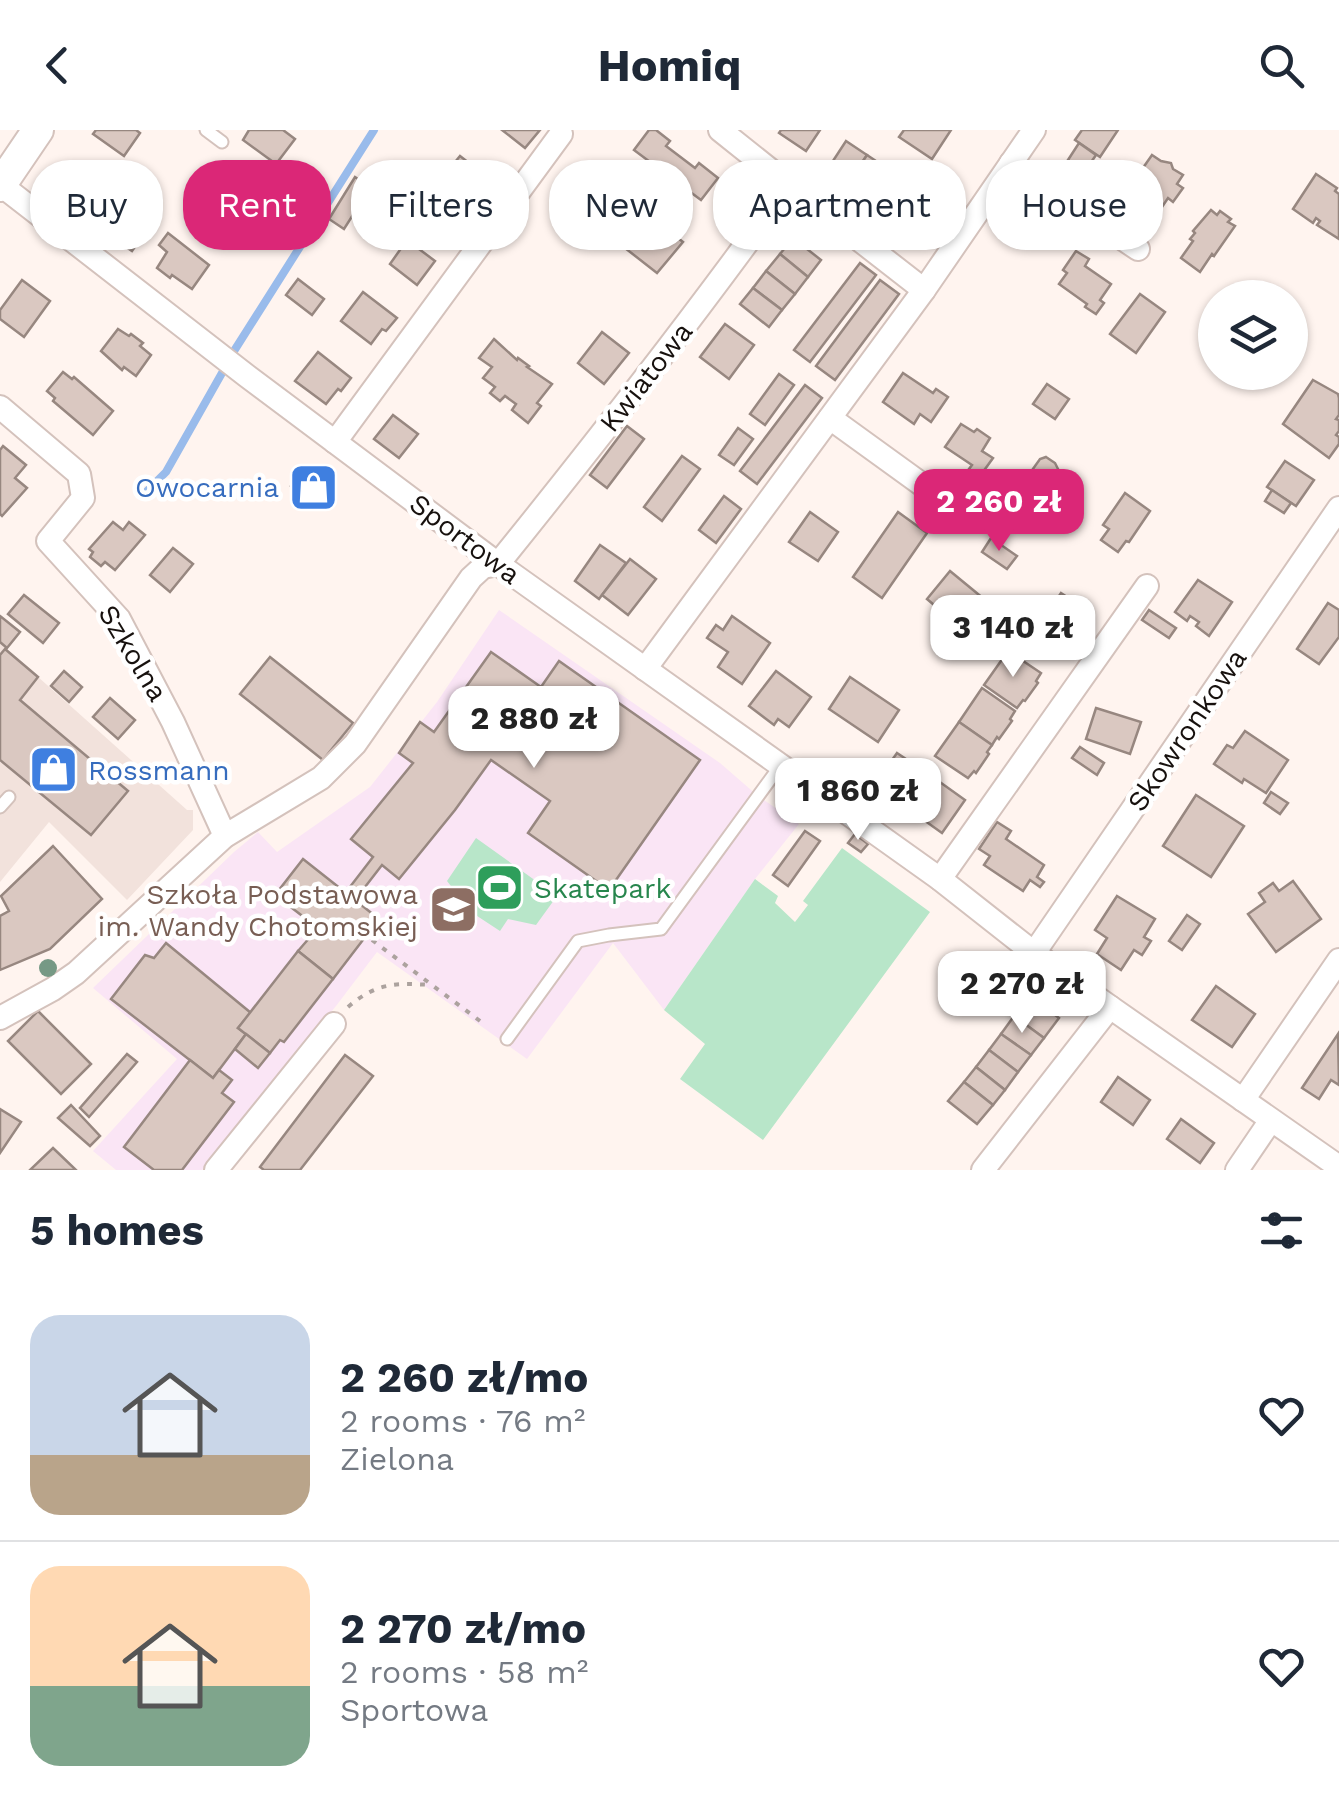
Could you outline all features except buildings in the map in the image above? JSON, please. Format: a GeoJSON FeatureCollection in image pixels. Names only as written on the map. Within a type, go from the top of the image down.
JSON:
{"type":"FeatureCollection","features":[{"type":"Feature","properties":{"kind":"street"},"geometry":{"type":"LineString","coordinates":[[0,185],[38,130]]}},
{"type":"Feature","properties":{"kind":"street"},"geometry":{"type":"LineString","coordinates":[[1013,160],[1034,130]]}},
{"type":"Feature","properties":{"kind":"street"},"geometry":{"type":"LineString","coordinates":[[729,133],[760,160]]}},
{"type":"Feature","properties":{"kind":"street"},"geometry":{"type":"LineString","coordinates":[[335,442],[562,134]]}},
{"type":"Feature","properties":{"kind":"street","name":"Sportowa"},"geometry":{"type":"LineString","coordinates":[[0,185],[498,564],[940,879],[1034,953],[1339,1167]]}},
{"type":"Feature","properties":{"kind":"street"},"geometry":{"type":"LineString","coordinates":[[645,670],[986,199]]}},
{"type":"Feature","properties":{"kind":"street","name":"Kwiatowa"},"geometry":{"type":"LineString","coordinates":[[498,564],[651,373],[741,250]]}},
{"type":"Feature","properties":{"kind":"street"},"geometry":{"type":"LineString","coordinates":[[873,250],[924,290]]}},
{"type":"Feature","properties":{"kind":"street","name":"Szkolna"},"geometry":{"type":"LineString","coordinates":[[0,407],[79,474],[83,498],[48,541],[119,619],[226,836]]}},
{"type":"Feature","properties":{"kind":"street"},"geometry":{"type":"LineString","coordinates":[[830,418],[964,515]]}},
{"type":"Feature","properties":{"kind":"street","name":"Skowronkowa"},"geometry":{"type":"LineString","coordinates":[[1034,953],[1339,508]]}},
{"type":"Feature","properties":{"kind":"street"},"geometry":{"type":"LineString","coordinates":[[0,1018],[76,973],[226,836],[321,778],[355,744],[471,578],[483,567],[498,564]]}},
{"type":"Feature","properties":{"kind":"street"},"geometry":{"type":"LineString","coordinates":[[940,879],[1147,586]]}},
{"type":"Feature","properties":{"kind":"street"},"geometry":{"type":"LineString","coordinates":[[1242,1100],[1339,960]]}},
{"type":"Feature","properties":{"kind":"street"},"geometry":{"type":"LineString","coordinates":[[983,1170],[1110,1007]]}},
{"type":"Feature","properties":{"kind":"street"},"geometry":{"type":"LineString","coordinates":[[216,1170],[334,1024]]}},
{"type":"Feature","properties":{"kind":"street"},"geometry":{"type":"LineString","coordinates":[[1237,1170],[1271,1120]]}},
{"type":"Feature","properties":{"kind":"lane"},"geometry":{"type":"LineString","coordinates":[[206,130],[222,142]]}},
{"type":"Feature","properties":{"kind":"lane"},"geometry":{"type":"LineString","coordinates":[[507,1039],[578,941],[660,928],[780,766]]}},
{"type":"Feature","properties":{"kind":"path"},"geometry":{"type":"LineString","coordinates":[[372,940],[484,1024]]}},
{"type":"Feature","properties":{"kind":"path"},"geometry":{"type":"LineString","coordinates":[[334,1024],[370,990],[396,983],[432,985]]}},
{"type":"Feature","properties":{"kind":"shaded area","name":"Szkoła Podstawowa im. Wandy Chotomskiej"},"geometry":{"type":"Polygon","coordinates":[[[499,610],[720,763],[799,824],[755,879],[664,1010],[613,943],[527,1059],[377,952],[202,1170],[116,1170],[93,1151],[177,1059],[93,988],[258,832],[277,852],[370,787],[437,702],[499,610]]]}},
{"type":"Feature","properties":{"kind":"shaded area"},"geometry":{"type":"Polygon","coordinates":[[[0,643],[187,810],[193,810],[193,830],[127,900],[49,822],[0,882],[0,643]]]}},
{"type":"Feature","properties":{"kind":"green space","name":"Skatepark"},"geometry":{"type":"Polygon","coordinates":[[[476,838],[557,896],[536,925],[508,919],[500,931],[471,912],[447,881],[476,838]]]}},
{"type":"Feature","properties":{"kind":"green space"},"geometry":{"type":"Polygon","coordinates":[[[842,848],[930,912],[763,1140],[680,1079],[705,1044],[664,1010],[755,879],[778,896],[775,903],[795,922],[808,905],[803,901],[842,848]]]}},
{"type":"Feature","properties":{"kind":"waterway"},"geometry":{"type":"LineString","coordinates":[[234,351],[374,130]]}},
{"type":"Feature","properties":{"kind":"waterway"},"geometry":{"type":"LineString","coordinates":[[142,496],[166,472],[222,373]]}},
{"type":"Feature","properties":{"kind":"place","name":"Owocarnia"},"geometry":{"type":"Point","coordinates":[314,487]}},
{"type":"Feature","properties":{"kind":"place","name":"Rossmann"},"geometry":{"type":"Point","coordinates":[53,770]}},
{"type":"Feature","properties":{"kind":"place","name":"Skatepark"},"geometry":{"type":"Point","coordinates":[499,888]}},
{"type":"Feature","properties":{"kind":"place","name":"Szkoła Podstawowa im. Wandy Chotomskiej"},"geometry":{"type":"Point","coordinates":[453,910]}}]}
